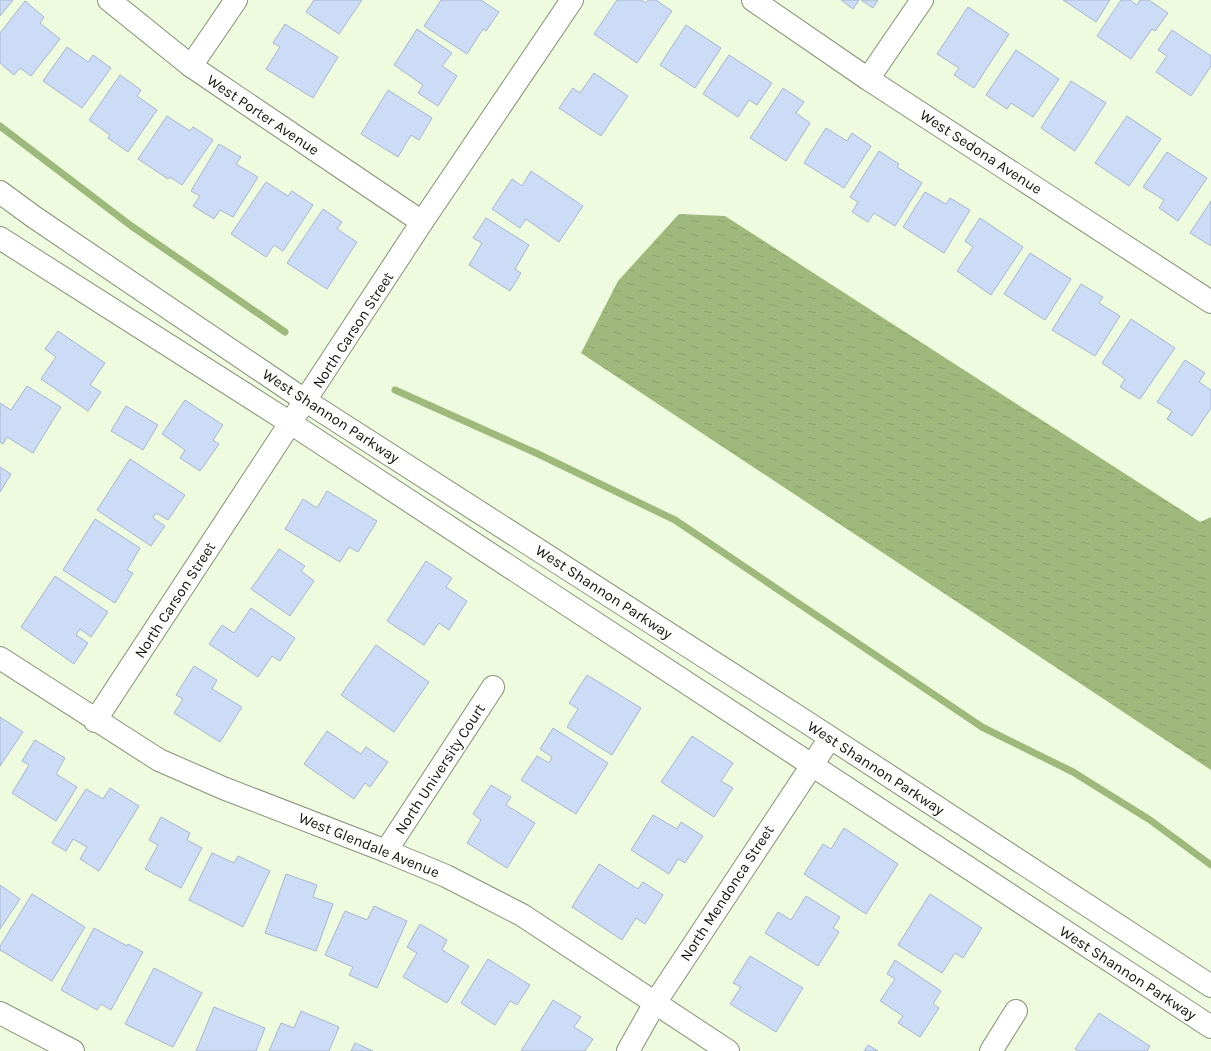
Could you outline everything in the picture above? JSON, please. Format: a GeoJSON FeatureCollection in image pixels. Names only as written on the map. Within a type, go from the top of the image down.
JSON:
{"type":"FeatureCollection","features":[{"type":"Feature","properties":{"kind":"street","name":"West Porter Avenue"},"geometry":{"type":"LineString","coordinates":[[110,0],[191,66],[422,222]]}},
{"type":"Feature","properties":{"kind":"street"},"geometry":{"type":"LineString","coordinates":[[191,66],[236,0]]}},
{"type":"Feature","properties":{"kind":"street","name":"North Carson Street"},"geometry":{"type":"LineString","coordinates":[[96,720],[292,424],[422,222],[572,0]]}},
{"type":"Feature","properties":{"kind":"street","name":"West Sedona Avenue"},"geometry":{"type":"LineString","coordinates":[[753,0],[868,79],[1211,302]]}},
{"type":"Feature","properties":{"kind":"street"},"geometry":{"type":"LineString","coordinates":[[868,79],[922,0]]}},
{"type":"Feature","properties":{"kind":"street","name":"West Shannon Parkway"},"geometry":{"type":"LineString","coordinates":[[0,192],[34,217],[306,401],[830,738],[1211,986]]}},
{"type":"Feature","properties":{"kind":"street","name":"West Shannon Parkway"},"geometry":{"type":"LineString","coordinates":[[0,238],[292,424],[1211,1027]]}},
{"type":"Feature","properties":{"kind":"street","name":"West Glendale Avenue"},"geometry":{"type":"LineString","coordinates":[[0,658],[159,760],[223,788],[386,851],[446,876],[522,915],[728,1051]]}},
{"type":"Feature","properties":{"kind":"street","name":"North University Court"},"geometry":{"type":"LineString","coordinates":[[386,851],[493,687]]}},
{"type":"Feature","properties":{"kind":"street","name":"North Mendonca Street"},"geometry":{"type":"LineString","coordinates":[[628,1051],[655,1003],[830,738]]}},
{"type":"Feature","properties":{"kind":"street"},"geometry":{"type":"LineString","coordinates":[[991,1051],[1016,1011]]}},
{"type":"Feature","properties":{"kind":"street"},"geometry":{"type":"LineString","coordinates":[[0,1013],[73,1051]]}},
{"type":"Feature","properties":{"kind":"water"},"geometry":{"type":"Polygon","coordinates":[[[679,214],[725,216],[1200,522],[1211,517],[1211,770],[581,353],[618,281],[679,214]]]}},
{"type":"Feature","properties":{"kind":"building"},"geometry":{"type":"Polygon","coordinates":[[[0,0],[13,0],[0,16],[0,0]]]}},
{"type":"Feature","properties":{"kind":"building"},"geometry":{"type":"Polygon","coordinates":[[[314,0],[362,0],[339,34],[306,12],[314,0]]]}},
{"type":"Feature","properties":{"kind":"building"},"geometry":{"type":"Polygon","coordinates":[[[441,0],[481,0],[499,12],[486,31],[483,29],[467,54],[424,26],[441,0]]]}},
{"type":"Feature","properties":{"kind":"building"},"geometry":{"type":"Polygon","coordinates":[[[617,0],[641,0],[646,3],[648,0],[656,0],[672,11],[637,63],[594,34],[617,0]]]}},
{"type":"Feature","properties":{"kind":"building"},"geometry":{"type":"Polygon","coordinates":[[[841,0],[859,0],[853,9],[841,0]]]}},
{"type":"Feature","properties":{"kind":"building"},"geometry":{"type":"Polygon","coordinates":[[[861,0],[878,0],[873,8],[861,0]]]}},
{"type":"Feature","properties":{"kind":"building"},"geometry":{"type":"Polygon","coordinates":[[[1063,0],[1110,0],[1096,22],[1063,0]]]}},
{"type":"Feature","properties":{"kind":"building"},"geometry":{"type":"Polygon","coordinates":[[[1121,0],[1130,0],[1137,5],[1140,0],[1149,0],[1168,13],[1155,31],[1152,29],[1131,59],[1097,36],[1121,0]]]}},
{"type":"Feature","properties":{"kind":"building"},"geometry":{"type":"Polygon","coordinates":[[[25,1],[44,17],[40,23],[60,39],[31,76],[20,68],[14,75],[0,63],[0,33],[25,1]]]}},
{"type":"Feature","properties":{"kind":"building"},"geometry":{"type":"Polygon","coordinates":[[[968,7],[1009,34],[974,88],[954,75],[959,68],[937,54],[968,7]]]}},
{"type":"Feature","properties":{"kind":"building"},"geometry":{"type":"Polygon","coordinates":[[[285,24],[338,57],[313,98],[266,69],[280,47],[273,43],[285,24]]]}},
{"type":"Feature","properties":{"kind":"building"},"geometry":{"type":"Polygon","coordinates":[[[686,25],[721,48],[695,88],[660,65],[686,25]]]}},
{"type":"Feature","properties":{"kind":"building"},"geometry":{"type":"Polygon","coordinates":[[[417,29],[452,53],[442,66],[457,76],[438,106],[418,93],[423,85],[394,65],[417,29]]]}},
{"type":"Feature","properties":{"kind":"building"},"geometry":{"type":"Polygon","coordinates":[[[1172,30],[1211,56],[1211,66],[1191,96],[1156,72],[1167,56],[1158,50],[1172,30]]]}},
{"type":"Feature","properties":{"kind":"building"},"geometry":{"type":"Polygon","coordinates":[[[67,47],[88,62],[93,55],[111,68],[82,108],[43,81],[67,47]]]}},
{"type":"Feature","properties":{"kind":"building"},"geometry":{"type":"Polygon","coordinates":[[[1016,50],[1059,79],[1033,117],[1011,103],[1007,109],[986,95],[1016,50]]]}},
{"type":"Feature","properties":{"kind":"building"},"geometry":{"type":"Polygon","coordinates":[[[729,55],[772,83],[757,105],[749,100],[738,117],[703,94],[729,55]]]}},
{"type":"Feature","properties":{"kind":"building"},"geometry":{"type":"Polygon","coordinates":[[[594,73],[628,96],[601,136],[559,108],[573,88],[580,93],[594,73]]]}},
{"type":"Feature","properties":{"kind":"building"},"geometry":{"type":"Polygon","coordinates":[[[120,75],[141,90],[137,96],[157,110],[128,152],[108,138],[110,135],[89,120],[120,75]]]}},
{"type":"Feature","properties":{"kind":"building"},"geometry":{"type":"Polygon","coordinates":[[[1071,81],[1106,103],[1075,151],[1041,128],[1071,81]]]}},
{"type":"Feature","properties":{"kind":"building"},"geometry":{"type":"Polygon","coordinates":[[[783,88],[804,102],[796,113],[810,123],[786,161],[750,138],[783,88]]]}},
{"type":"Feature","properties":{"kind":"building"},"geometry":{"type":"Polygon","coordinates":[[[388,90],[432,118],[419,140],[411,135],[398,157],[361,134],[388,90]]]}},
{"type":"Feature","properties":{"kind":"building"},"geometry":{"type":"Polygon","coordinates":[[[167,116],[190,131],[193,127],[213,140],[182,185],[170,177],[168,179],[138,159],[167,116]]]}},
{"type":"Feature","properties":{"kind":"building"},"geometry":{"type":"Polygon","coordinates":[[[1127,116],[1161,139],[1129,186],[1095,163],[1127,116]]]}},
{"type":"Feature","properties":{"kind":"building"},"geometry":{"type":"Polygon","coordinates":[[[826,128],[847,141],[852,133],[871,146],[844,188],[804,163],[826,128]]]}},
{"type":"Feature","properties":{"kind":"building"},"geometry":{"type":"Polygon","coordinates":[[[219,144],[241,157],[236,164],[258,177],[233,217],[220,210],[214,219],[193,206],[200,196],[191,191],[219,144]]]}},
{"type":"Feature","properties":{"kind":"building"},"geometry":{"type":"Polygon","coordinates":[[[879,151],[899,164],[897,167],[922,183],[895,226],[874,213],[868,222],[852,212],[858,202],[850,197],[879,151]]]}},
{"type":"Feature","properties":{"kind":"building"},"geometry":{"type":"Polygon","coordinates":[[[1167,152],[1207,178],[1178,221],[1159,208],[1164,200],[1143,187],[1167,152]]]}},
{"type":"Feature","properties":{"kind":"building"},"geometry":{"type":"Polygon","coordinates":[[[531,171],[583,206],[559,242],[526,219],[520,228],[492,209],[512,179],[522,186],[531,171]]]}},
{"type":"Feature","properties":{"kind":"building"},"geometry":{"type":"Polygon","coordinates":[[[266,182],[288,196],[292,191],[313,205],[283,251],[274,245],[266,257],[231,234],[266,182]]]}},
{"type":"Feature","properties":{"kind":"building"},"geometry":{"type":"Polygon","coordinates":[[[925,192],[946,204],[950,198],[970,210],[944,253],[903,227],[925,192]]]}},
{"type":"Feature","properties":{"kind":"building"},"geometry":{"type":"Polygon","coordinates":[[[1211,201],[1211,246],[1190,233],[1211,201]]]}},
{"type":"Feature","properties":{"kind":"building"},"geometry":{"type":"Polygon","coordinates":[[[323,209],[342,222],[337,229],[357,242],[327,289],[287,263],[323,209]]]}},
{"type":"Feature","properties":{"kind":"building"},"geometry":{"type":"Polygon","coordinates":[[[486,218],[529,245],[515,269],[521,273],[510,291],[469,265],[482,243],[473,238],[486,218]]]}},
{"type":"Feature","properties":{"kind":"building"},"geometry":{"type":"Polygon","coordinates":[[[980,218],[1023,247],[991,295],[957,271],[973,247],[965,241],[980,218]]]}},
{"type":"Feature","properties":{"kind":"building"},"geometry":{"type":"Polygon","coordinates":[[[1030,253],[1071,279],[1045,320],[1004,294],[1030,253]]]}},
{"type":"Feature","properties":{"kind":"building"},"geometry":{"type":"Polygon","coordinates":[[[1081,284],[1103,297],[1099,303],[1120,316],[1095,356],[1052,330],[1081,284]]]}},
{"type":"Feature","properties":{"kind":"building"},"geometry":{"type":"Polygon","coordinates":[[[1131,319],[1175,348],[1140,399],[1120,387],[1125,379],[1102,363],[1131,319]]]}},
{"type":"Feature","properties":{"kind":"building"},"geometry":{"type":"Polygon","coordinates":[[[58,331],[105,363],[90,385],[101,392],[88,411],[41,379],[56,357],[45,349],[58,331]]]}},
{"type":"Feature","properties":{"kind":"building"},"geometry":{"type":"Polygon","coordinates":[[[1185,360],[1205,373],[1199,382],[1211,390],[1211,408],[1192,436],[1167,419],[1172,411],[1157,402],[1185,360]]]}},
{"type":"Feature","properties":{"kind":"building"},"geometry":{"type":"Polygon","coordinates":[[[27,386],[61,407],[33,453],[7,437],[3,444],[0,442],[0,403],[11,410],[27,386]]]}},
{"type":"Feature","properties":{"kind":"building"},"geometry":{"type":"Polygon","coordinates":[[[185,400],[223,425],[213,440],[219,444],[200,471],[180,458],[185,450],[162,434],[185,400]]]}},
{"type":"Feature","properties":{"kind":"building"},"geometry":{"type":"Polygon","coordinates":[[[126,406],[158,425],[143,450],[111,431],[126,406]]]}},
{"type":"Feature","properties":{"kind":"building"},"geometry":{"type":"Polygon","coordinates":[[[130,459],[185,495],[168,520],[156,513],[153,518],[165,526],[151,546],[97,510],[130,459]]]}},
{"type":"Feature","properties":{"kind":"building"},"geometry":{"type":"Polygon","coordinates":[[[0,467],[11,474],[0,492],[0,467]]]}},
{"type":"Feature","properties":{"kind":"building"},"geometry":{"type":"Polygon","coordinates":[[[327,491],[377,521],[358,552],[349,547],[340,562],[285,529],[303,499],[317,508],[327,491]]]}},
{"type":"Feature","properties":{"kind":"building"},"geometry":{"type":"Polygon","coordinates":[[[95,519],[140,548],[127,570],[133,573],[115,603],[63,570],[95,519]]]}},
{"type":"Feature","properties":{"kind":"building"},"geometry":{"type":"Polygon","coordinates":[[[279,549],[305,566],[301,571],[314,581],[290,616],[251,589],[279,549]]]}},
{"type":"Feature","properties":{"kind":"building"},"geometry":{"type":"Polygon","coordinates":[[[426,561],[452,578],[446,587],[467,601],[449,630],[439,623],[424,645],[387,621],[426,561]]]}},
{"type":"Feature","properties":{"kind":"building"},"geometry":{"type":"Polygon","coordinates":[[[55,576],[108,612],[91,637],[80,629],[76,635],[88,643],[74,664],[21,627],[55,576]]]}},
{"type":"Feature","properties":{"kind":"building"},"geometry":{"type":"Polygon","coordinates":[[[251,608],[295,638],[280,661],[272,656],[258,677],[209,644],[222,625],[234,633],[251,608]]]}},
{"type":"Feature","properties":{"kind":"building"},"geometry":{"type":"Polygon","coordinates":[[[376,645],[429,682],[394,732],[341,695],[376,645]]]}},
{"type":"Feature","properties":{"kind":"building"},"geometry":{"type":"Polygon","coordinates":[[[194,666],[217,680],[212,689],[242,707],[220,742],[174,713],[183,699],[176,695],[194,666]]]}},
{"type":"Feature","properties":{"kind":"building"},"geometry":{"type":"Polygon","coordinates":[[[587,675],[641,708],[612,755],[567,727],[578,709],[569,703],[587,675]]]}},
{"type":"Feature","properties":{"kind":"building"},"geometry":{"type":"Polygon","coordinates":[[[0,717],[23,732],[0,766],[0,717]]]}},
{"type":"Feature","properties":{"kind":"building"},"geometry":{"type":"Polygon","coordinates":[[[553,728],[608,763],[576,814],[521,780],[537,756],[549,763],[552,757],[540,749],[553,728]]]}},
{"type":"Feature","properties":{"kind":"building"},"geometry":{"type":"Polygon","coordinates":[[[327,731],[361,754],[366,747],[388,762],[370,787],[365,783],[354,799],[304,764],[327,731]]]}},
{"type":"Feature","properties":{"kind":"building"},"geometry":{"type":"Polygon","coordinates":[[[692,736],[733,763],[721,781],[733,788],[714,817],[661,782],[692,736]]]}},
{"type":"Feature","properties":{"kind":"building"},"geometry":{"type":"Polygon","coordinates":[[[35,740],[65,758],[56,774],[77,787],[56,821],[12,793],[29,765],[22,761],[35,740]]]}},
{"type":"Feature","properties":{"kind":"building"},"geometry":{"type":"Polygon","coordinates":[[[491,785],[511,797],[506,805],[535,823],[507,868],[467,843],[481,820],[473,814],[491,785]]]}},
{"type":"Feature","properties":{"kind":"building"},"geometry":{"type":"Polygon","coordinates":[[[110,788],[139,806],[99,871],[80,859],[87,847],[73,839],[66,851],[52,843],[86,789],[103,799],[110,788]]]}},
{"type":"Feature","properties":{"kind":"building"},"geometry":{"type":"Polygon","coordinates":[[[653,815],[677,829],[681,822],[703,836],[685,863],[678,859],[669,874],[631,850],[653,815]]]}},
{"type":"Feature","properties":{"kind":"building"},"geometry":{"type":"Polygon","coordinates":[[[161,817],[190,833],[187,840],[202,848],[181,888],[145,869],[158,845],[149,840],[161,817]]]}},
{"type":"Feature","properties":{"kind":"building"},"geometry":{"type":"Polygon","coordinates":[[[844,828],[898,864],[866,914],[804,874],[823,844],[831,849],[844,828]]]}},
{"type":"Feature","properties":{"kind":"building"},"geometry":{"type":"Polygon","coordinates":[[[212,853],[234,863],[238,856],[270,871],[243,927],[189,900],[212,853]]]}},
{"type":"Feature","properties":{"kind":"building"},"geometry":{"type":"Polygon","coordinates":[[[599,864],[638,889],[643,882],[663,895],[645,924],[636,918],[622,940],[572,907],[599,864]]]}},
{"type":"Feature","properties":{"kind":"building"},"geometry":{"type":"Polygon","coordinates":[[[286,874],[317,885],[313,897],[333,904],[316,951],[265,933],[286,874]]]}},
{"type":"Feature","properties":{"kind":"building"},"geometry":{"type":"Polygon","coordinates":[[[0,885],[20,899],[0,929],[0,885]]]}},
{"type":"Feature","properties":{"kind":"building"},"geometry":{"type":"Polygon","coordinates":[[[32,894],[85,927],[52,981],[0,950],[0,946],[32,894]]]}},
{"type":"Feature","properties":{"kind":"building"},"geometry":{"type":"Polygon","coordinates":[[[930,894],[982,928],[963,958],[955,953],[942,973],[898,945],[930,894]]]}},
{"type":"Feature","properties":{"kind":"building"},"geometry":{"type":"Polygon","coordinates":[[[806,896],[840,917],[833,928],[839,932],[818,966],[765,933],[778,912],[791,920],[806,896]]]}},
{"type":"Feature","properties":{"kind":"building"},"geometry":{"type":"Polygon","coordinates":[[[374,906],[407,921],[377,988],[349,975],[353,967],[325,955],[345,911],[367,920],[374,906]]]}},
{"type":"Feature","properties":{"kind":"building"},"geometry":{"type":"Polygon","coordinates":[[[420,924],[447,940],[442,950],[469,966],[447,1003],[403,977],[417,953],[407,947],[420,924]]]}},
{"type":"Feature","properties":{"kind":"building"},"geometry":{"type":"Polygon","coordinates":[[[94,928],[127,946],[128,944],[143,952],[111,1010],[101,1004],[97,1010],[61,990],[94,928]]]}},
{"type":"Feature","properties":{"kind":"building"},"geometry":{"type":"Polygon","coordinates":[[[750,956],[803,988],[776,1032],[730,1004],[741,987],[733,983],[750,956]]]}},
{"type":"Feature","properties":{"kind":"building"},"geometry":{"type":"Polygon","coordinates":[[[488,959],[530,985],[517,1005],[510,1001],[495,1025],[461,1003],[488,959]]]}},
{"type":"Feature","properties":{"kind":"building"},"geometry":{"type":"Polygon","coordinates":[[[895,960],[941,991],[933,1004],[939,1008],[920,1037],[898,1023],[903,1016],[880,1001],[895,979],[887,974],[895,960]]]}},
{"type":"Feature","properties":{"kind":"building"},"geometry":{"type":"Polygon","coordinates":[[[154,968],[202,993],[173,1047],[125,1024],[154,968]]]}},
{"type":"Feature","properties":{"kind":"building"},"geometry":{"type":"Polygon","coordinates":[[[553,1000],[581,1017],[574,1027],[593,1039],[585,1051],[521,1051],[553,1000]]]}},
{"type":"Feature","properties":{"kind":"building"},"geometry":{"type":"Polygon","coordinates":[[[214,1007],[265,1028],[256,1051],[196,1051],[214,1007]]]}},
{"type":"Feature","properties":{"kind":"building"},"geometry":{"type":"Polygon","coordinates":[[[301,1011],[339,1027],[329,1051],[269,1051],[281,1023],[294,1028],[301,1011]]]}},
{"type":"Feature","properties":{"kind":"building"},"geometry":{"type":"Polygon","coordinates":[[[1099,1013],[1150,1046],[1147,1051],[1078,1051],[1075,1049],[1099,1013]]]}},
{"type":"Feature","properties":{"kind":"building"},"geometry":{"type":"Polygon","coordinates":[[[355,1043],[373,1051],[351,1051],[355,1043]]]}},
{"type":"Feature","properties":{"kind":"building"},"geometry":{"type":"Polygon","coordinates":[[[868,1045],[878,1051],[864,1051],[868,1045]]]}},
{"type":"Feature","properties":{"kind":"waterway"},"geometry":{"type":"LineString","coordinates":[[0,126],[130,225],[285,332]]}},
{"type":"Feature","properties":{"kind":"waterway"},"geometry":{"type":"LineString","coordinates":[[395,390],[536,453],[675,520],[982,727],[1073,772],[1150,820],[1211,865]]}}]}
